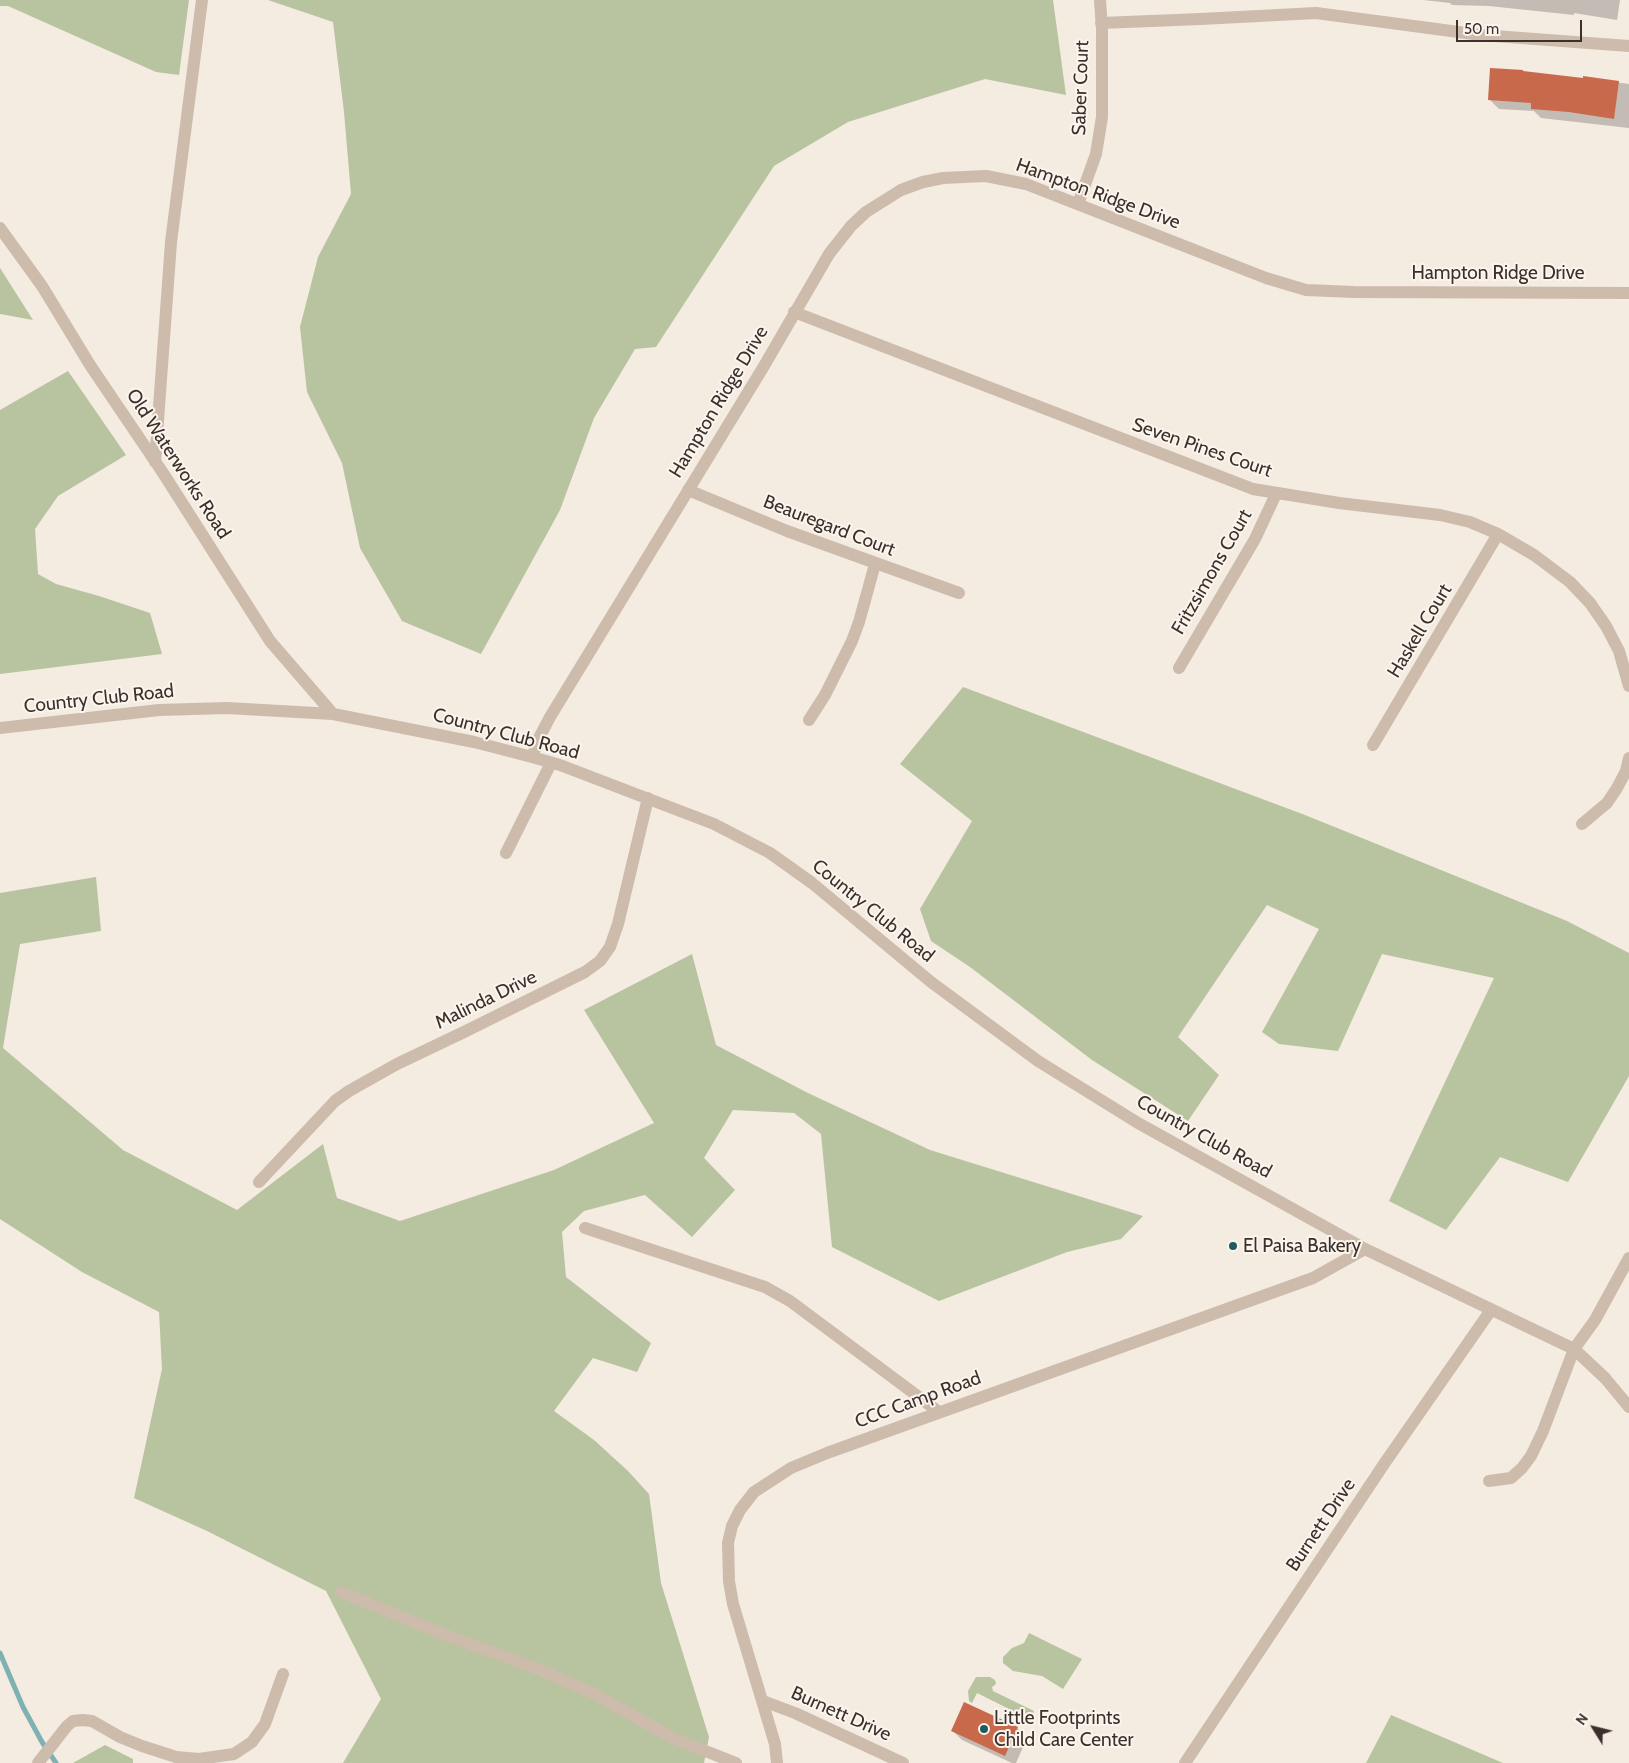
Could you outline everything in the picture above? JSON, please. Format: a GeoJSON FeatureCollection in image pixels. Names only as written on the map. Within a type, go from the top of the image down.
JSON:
{"type":"FeatureCollection","features":[{"type":"Feature","properties":{"kind":"street"},"geometry":{"type":"LineString","coordinates":[[155,462],[171,242],[202,0]]}},
{"type":"Feature","properties":{"kind":"street","name":"Saber Court"},"geometry":{"type":"LineString","coordinates":[[1078,204],[1096,154],[1102,117],[1100,0]]}},
{"type":"Feature","properties":{"kind":"street"},"geometry":{"type":"LineString","coordinates":[[1101,23],[1201,20],[1316,13],[1482,35],[1629,46]]}},
{"type":"Feature","properties":{"kind":"street","name":"Hampton Ridge Drive"},"geometry":{"type":"LineString","coordinates":[[532,757],[538,738],[550,717],[764,366],[829,254],[866,212],[901,190],[923,182],[943,178],[986,176],[1026,184],[1266,278],[1306,290],[1354,292],[1611,291],[1629,293]]}},
{"type":"Feature","properties":{"kind":"street","name":"Old Waterworks Road"},"geometry":{"type":"LineString","coordinates":[[0,228],[42,286],[90,365],[270,641],[333,714]]}},
{"type":"Feature","properties":{"kind":"street","name":"Seven Pines Court"},"geometry":{"type":"LineString","coordinates":[[794,312],[1244,486],[1276,494],[1440,515],[1470,522],[1498,534],[1534,555],[1570,582],[1590,603],[1606,626],[1619,651],[1629,686]]}},
{"type":"Feature","properties":{"kind":"street","name":"Beauregard Court"},"geometry":{"type":"LineString","coordinates":[[688,490],[787,531],[959,593]]}},
{"type":"Feature","properties":{"kind":"street","name":"Fritzsimons Court"},"geometry":{"type":"LineString","coordinates":[[1179,668],[1254,539],[1276,494]]}},
{"type":"Feature","properties":{"kind":"street","name":"Haskell Court"},"geometry":{"type":"LineString","coordinates":[[1374,746],[1498,534]]}},
{"type":"Feature","properties":{"kind":"street"},"geometry":{"type":"LineString","coordinates":[[809,720],[825,695],[852,641],[875,564]]}},
{"type":"Feature","properties":{"kind":"street","name":"Country Club Road"},"geometry":{"type":"LineString","coordinates":[[0,728],[159,710],[227,708],[333,714],[474,742],[551,762],[714,824],[770,853],[812,883],[931,982],[1038,1061],[1138,1123],[1365,1249],[1574,1349],[1605,1378],[1629,1407]]}},
{"type":"Feature","properties":{"kind":"street"},"geometry":{"type":"LineString","coordinates":[[1582,824],[1606,802],[1617,788],[1626,771],[1629,758]]}},
{"type":"Feature","properties":{"kind":"street"},"geometry":{"type":"LineString","coordinates":[[506,853],[551,762]]}},
{"type":"Feature","properties":{"kind":"street","name":"Malinda Drive"},"geometry":{"type":"LineString","coordinates":[[259,1182],[336,1100],[349,1091],[398,1064],[585,972],[600,961],[610,947],[618,924],[648,798]]}},
{"type":"Feature","properties":{"kind":"street"},"geometry":{"type":"LineString","coordinates":[[586,1228],[765,1287],[790,1301],[939,1412]]}},
{"type":"Feature","properties":{"kind":"street","name":"CCC Camp Road"},"geometry":{"type":"LineString","coordinates":[[777,1763],[775,1744],[733,1604],[729,1581],[728,1542],[732,1526],[740,1510],[754,1492],[791,1468],[939,1412],[1150,1338],[1313,1278],[1365,1249]]}},
{"type":"Feature","properties":{"kind":"street"},"geometry":{"type":"LineString","coordinates":[[1489,1481],[1511,1478],[1531,1456],[1543,1432],[1574,1349],[1627,1265]]}},
{"type":"Feature","properties":{"kind":"street","name":"Burnett Drive"},"geometry":{"type":"LineString","coordinates":[[1184,1763],[1384,1464],[1491,1310]]}},
{"type":"Feature","properties":{"kind":"street"},"geometry":{"type":"LineString","coordinates":[[341,1592],[441,1633],[543,1671],[594,1694],[675,1739],[736,1763]]}},
{"type":"Feature","properties":{"kind":"street"},"geometry":{"type":"LineString","coordinates":[[38,1763],[73,1721],[83,1720],[92,1721],[120,1737],[176,1757],[199,1759],[234,1754],[252,1742],[265,1724],[283,1674]]}},
{"type":"Feature","properties":{"kind":"street","name":"Burnett Drive"},"geometry":{"type":"LineString","coordinates":[[763,1701],[803,1716],[902,1763]]}},
{"type":"Feature","properties":{"kind":"green space"},"geometry":{"type":"Polygon","coordinates":[[[0,0],[189,0],[179,75],[156,72],[8,6],[0,6],[0,0]]]}},
{"type":"Feature","properties":{"kind":"green space"},"geometry":{"type":"Polygon","coordinates":[[[268,0],[1053,0],[1066,95],[985,79],[848,122],[774,166],[656,347],[635,349],[594,418],[560,510],[481,654],[402,621],[360,548],[342,463],[307,392],[300,327],[318,257],[351,194],[344,112],[333,22],[268,0]]]}},
{"type":"Feature","properties":{"kind":"green space"},"geometry":{"type":"Polygon","coordinates":[[[0,268],[33,320],[0,314],[0,268]]]}},
{"type":"Feature","properties":{"kind":"green space"},"geometry":{"type":"Polygon","coordinates":[[[68,371],[126,455],[58,496],[35,529],[38,574],[56,584],[150,613],[162,654],[0,674],[0,410],[68,371]]]}},
{"type":"Feature","properties":{"kind":"green space"},"geometry":{"type":"Polygon","coordinates":[[[963,687],[1305,815],[1567,921],[1629,953],[1629,1076],[1568,1182],[1500,1157],[1446,1230],[1389,1201],[1494,978],[1382,954],[1338,1051],[1279,1044],[1262,1032],[1319,929],[1267,905],[1178,1037],[1219,1075],[1188,1121],[1092,1060],[970,967],[931,941],[920,909],[972,821],[900,764],[963,687]]]}},
{"type":"Feature","properties":{"kind":"green space"},"geometry":{"type":"Polygon","coordinates":[[[96,877],[101,931],[20,944],[3,1048],[123,1150],[237,1210],[323,1144],[337,1198],[400,1221],[554,1170],[654,1123],[584,1010],[692,954],[716,1045],[808,1093],[930,1150],[1143,1216],[1121,1239],[1067,1252],[939,1301],[832,1247],[821,1134],[794,1113],[733,1110],[704,1158],[735,1190],[692,1237],[645,1195],[584,1211],[562,1232],[566,1277],[651,1343],[637,1372],[593,1358],[554,1411],[594,1440],[628,1471],[649,1494],[661,1583],[709,1737],[704,1763],[343,1763],[381,1699],[326,1591],[207,1531],[134,1498],[162,1369],[159,1312],[82,1272],[0,1219],[0,893],[96,877]]]}},
{"type":"Feature","properties":{"kind":"green space"},"geometry":{"type":"Polygon","coordinates":[[[1029,1633],[1082,1659],[1063,1689],[1042,1676],[1013,1671],[1003,1663],[1003,1657],[1012,1648],[1024,1643],[1029,1633]]]}},
{"type":"Feature","properties":{"kind":"green space"},"geometry":{"type":"Polygon","coordinates":[[[976,1677],[990,1677],[995,1680],[996,1684],[992,1687],[993,1691],[1034,1711],[1032,1717],[1029,1719],[977,1693],[972,1703],[969,1701],[968,1691],[976,1677]]]}},
{"type":"Feature","properties":{"kind":"green space"},"geometry":{"type":"Polygon","coordinates":[[[1391,1715],[1503,1763],[1366,1763],[1391,1715]]]}},
{"type":"Feature","properties":{"kind":"green space"},"geometry":{"type":"Polygon","coordinates":[[[105,1745],[133,1759],[133,1763],[73,1763],[105,1745]]]}},
{"type":"Feature","properties":{"kind":"building"},"geometry":{"type":"Polygon","coordinates":[[[1490,68],[1619,81],[1614,119],[1569,112],[1531,109],[1531,103],[1488,100],[1490,68]]]}},
{"type":"Feature","properties":{"kind":"building","name":"Little Footprints Child Care Center"},"geometry":{"type":"Polygon","coordinates":[[[964,1702],[1018,1727],[1005,1756],[951,1731],[964,1702]]]}},
{"type":"Feature","properties":{"kind":"waterway"},"geometry":{"type":"LineString","coordinates":[[0,1653],[23,1707],[56,1763]]}},
{"type":"Feature","properties":{"kind":"place","name":"El Paisa Bakery"},"geometry":{"type":"Point","coordinates":[1233,1246]}},
{"type":"Feature","properties":{"kind":"place","name":"Little Footprints Child Care Center"},"geometry":{"type":"Point","coordinates":[984,1729]}}]}
